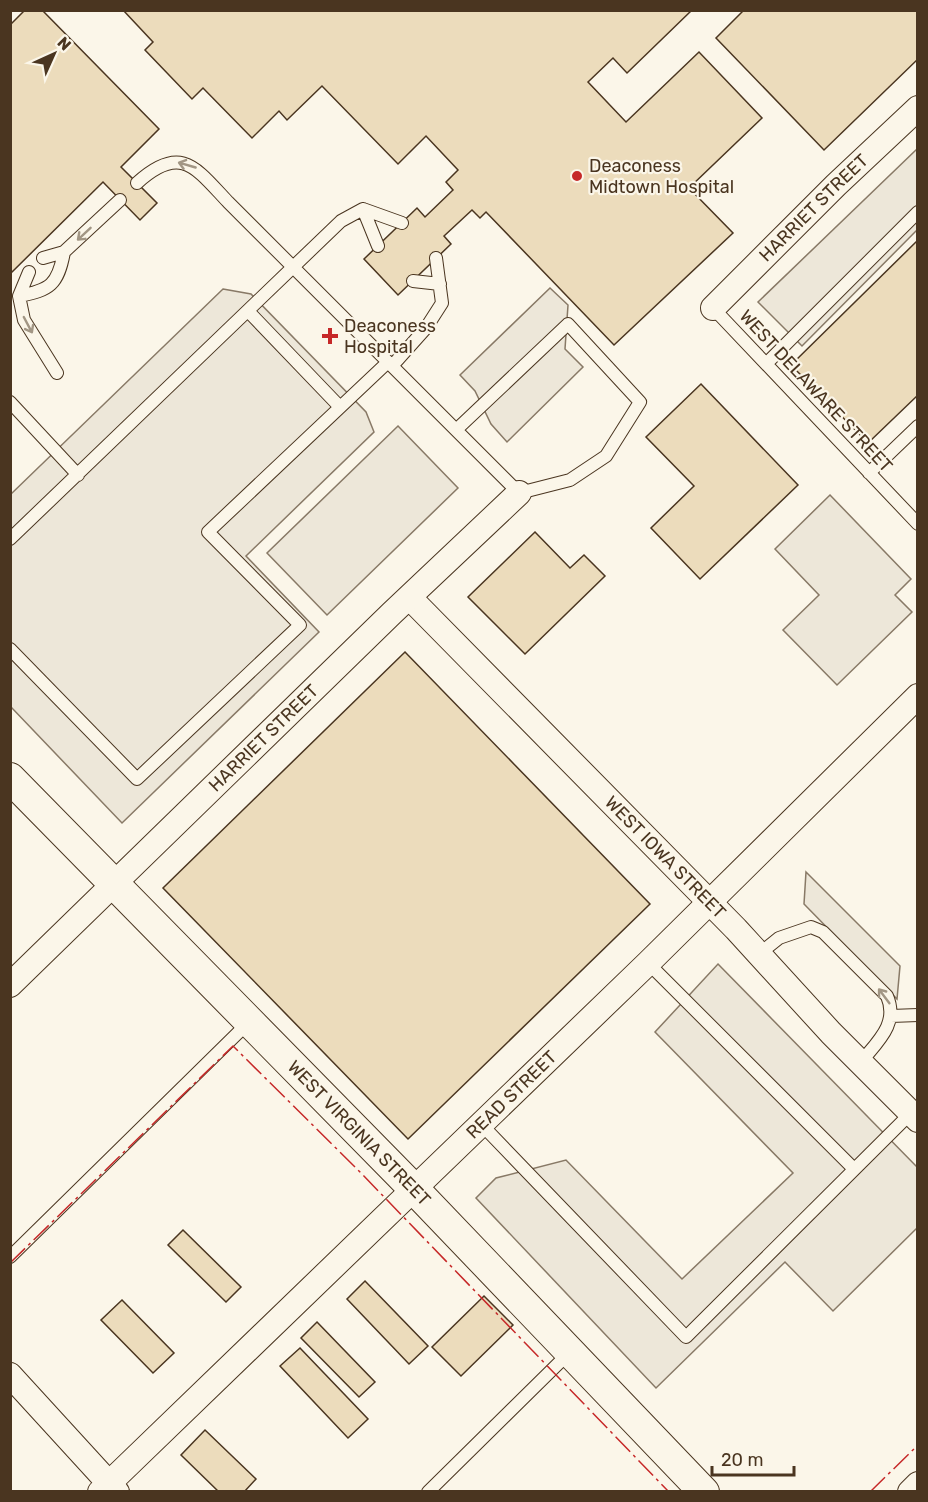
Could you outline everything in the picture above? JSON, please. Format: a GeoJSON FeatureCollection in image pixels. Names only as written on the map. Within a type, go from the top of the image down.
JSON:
{"type":"FeatureCollection","features":[{"type":"Feature","properties":{"kind":"street","name":"HARRIET STREET"},"geometry":{"type":"LineString","coordinates":[[713,308],[836,185],[918,108]]}},
{"type":"Feature","properties":{"kind":"street","name":"HARRIET STREET"},"geometry":{"type":"LineString","coordinates":[[10,985],[519,493]]}},
{"type":"Feature","properties":{"kind":"street","name":"WEST IOWA STREET"},"geometry":{"type":"LineString","coordinates":[[410,598],[708,901],[914,1116]]}},
{"type":"Feature","properties":{"kind":"street","name":"READ STREET"},"geometry":{"type":"LineString","coordinates":[[109,1488],[648,963],[708,901],[918,696]]}},
{"type":"Feature","properties":{"kind":"street","name":"WEST VIRGINIA STREET"},"geometry":{"type":"LineString","coordinates":[[10,778],[414,1189],[704,1491]]}},
{"type":"Feature","properties":{"kind":"street"},"geometry":{"type":"LineString","coordinates":[[10,1375],[109,1488]]}},
{"type":"Feature","properties":{"kind":"street"},"geometry":{"type":"LineString","coordinates":[[910,1491],[918,1484]]}},
{"type":"Feature","properties":{"kind":"lane"},"geometry":{"type":"LineString","coordinates":[[137,183],[149,172],[171,161],[195,167],[228,202],[294,268],[390,364],[456,430],[519,493],[570,480],[606,456],[640,402],[568,324],[456,430]]}},
{"type":"Feature","properties":{"kind":"lane"},"geometry":{"type":"LineString","coordinates":[[43,258],[64,252],[120,200]]}},
{"type":"Feature","properties":{"kind":"lane"},"geometry":{"type":"LineString","coordinates":[[363,209],[378,246]]}},
{"type":"Feature","properties":{"kind":"lane"},"geometry":{"type":"LineString","coordinates":[[10,539],[341,221],[363,209],[402,223]]}},
{"type":"Feature","properties":{"kind":"lane"},"geometry":{"type":"LineString","coordinates":[[766,364],[918,212]]}},
{"type":"Feature","properties":{"kind":"lane"},"geometry":{"type":"LineString","coordinates":[[19,296],[46,290],[60,273],[64,252]]}},
{"type":"Feature","properties":{"kind":"lane"},"geometry":{"type":"LineString","coordinates":[[10,649],[137,779],[300,624],[208,532],[426,328],[442,303],[436,258]]}},
{"type":"Feature","properties":{"kind":"lane"},"geometry":{"type":"LineString","coordinates":[[29,272],[19,296],[24,320],[57,373]]}},
{"type":"Feature","properties":{"kind":"lane"},"geometry":{"type":"LineString","coordinates":[[413,281],[440,284]]}},
{"type":"Feature","properties":{"kind":"lane","name":"WEST DELAWARE STREET"},"geometry":{"type":"LineString","coordinates":[[713,308],[918,524]]}},
{"type":"Feature","properties":{"kind":"lane"},"geometry":{"type":"LineString","coordinates":[[248,312],[340,407]]}},
{"type":"Feature","properties":{"kind":"lane"},"geometry":{"type":"LineString","coordinates":[[10,402],[78,475]]}},
{"type":"Feature","properties":{"kind":"lane"},"geometry":{"type":"LineString","coordinates":[[869,473],[918,426]]}},
{"type":"Feature","properties":{"kind":"lane"},"geometry":{"type":"LineString","coordinates":[[759,954],[779,938],[796,930],[811,927],[823,932],[887,996],[893,1009],[887,1029],[861,1062]]}},
{"type":"Feature","properties":{"kind":"lane"},"geometry":{"type":"LineString","coordinates":[[648,963],[854,1169]]}},
{"type":"Feature","properties":{"kind":"lane"},"geometry":{"type":"LineString","coordinates":[[891,1016],[918,1015]]}},
{"type":"Feature","properties":{"kind":"lane"},"geometry":{"type":"LineString","coordinates":[[10,1257],[249,1022]]}},
{"type":"Feature","properties":{"kind":"lane"},"geometry":{"type":"LineString","coordinates":[[481,1124],[686,1337],[854,1169],[914,1116]]}},
{"type":"Feature","properties":{"kind":"lane"},"geometry":{"type":"LineString","coordinates":[[428,1491],[570,1352]]}},
{"type":"Feature","properties":{"kind":"shaded area"},"geometry":{"type":"Polygon","coordinates":[[[917,149],[917,230],[802,346],[758,302],[917,149]]]}},
{"type":"Feature","properties":{"kind":"shaded area"},"geometry":{"type":"Polygon","coordinates":[[[550,288],[568,305],[565,349],[583,367],[507,442],[491,424],[475,391],[460,375],[550,288]]]}},
{"type":"Feature","properties":{"kind":"shaded area"},"geometry":{"type":"Polygon","coordinates":[[[223,289],[251,294],[366,412],[374,432],[246,556],[319,632],[122,823],[11,707],[11,494],[223,289]]]}},
{"type":"Feature","properties":{"kind":"shaded area"},"geometry":{"type":"Polygon","coordinates":[[[398,426],[458,488],[327,615],[267,553],[398,426]]]}},
{"type":"Feature","properties":{"kind":"shaded area"},"geometry":{"type":"Polygon","coordinates":[[[830,495],[911,579],[895,595],[912,612],[837,685],[783,630],[819,595],[775,549],[830,495]]]}},
{"type":"Feature","properties":{"kind":"shaded area"},"geometry":{"type":"Polygon","coordinates":[[[806,872],[900,966],[897,999],[804,904],[806,872]]]}},
{"type":"Feature","properties":{"kind":"shaded area"},"geometry":{"type":"Polygon","coordinates":[[[718,964],[917,1167],[917,1228],[833,1311],[785,1262],[656,1388],[476,1198],[496,1178],[566,1160],[682,1279],[793,1173],[655,1032],[718,964]]]}},
{"type":"Feature","properties":{"kind":"building"},"geometry":{"type":"Polygon","coordinates":[[[25,10],[42,10],[159,129],[121,167],[157,203],[140,220],[103,182],[10,274],[10,25],[25,10]]]}},
{"type":"Feature","properties":{"kind":"building","name":"Deaconess Midtown Hospital"},"geometry":{"type":"Polygon","coordinates":[[[123,10],[692,10],[627,73],[613,58],[588,82],[626,122],[699,52],[762,118],[689,188],[733,233],[614,345],[486,212],[480,218],[472,210],[444,236],[451,244],[398,295],[364,259],[417,208],[425,217],[453,190],[446,182],[458,170],[426,136],[398,164],[322,86],[287,120],[279,111],[252,138],[203,88],[192,99],[145,50],[153,42],[123,10]]]}},
{"type":"Feature","properties":{"kind":"building"},"geometry":{"type":"Polygon","coordinates":[[[744,10],[915,10],[918,13],[918,59],[824,150],[716,38],[744,10]]]}},
{"type":"Feature","properties":{"kind":"building"},"geometry":{"type":"Polygon","coordinates":[[[918,240],[918,395],[868,443],[791,365],[918,240]]]}},
{"type":"Feature","properties":{"kind":"building"},"geometry":{"type":"Polygon","coordinates":[[[701,384],[798,485],[700,579],[651,528],[694,486],[646,437],[701,384]]]}},
{"type":"Feature","properties":{"kind":"building"},"geometry":{"type":"Polygon","coordinates":[[[535,532],[570,568],[584,555],[605,576],[525,654],[468,597],[535,532]]]}},
{"type":"Feature","properties":{"kind":"building"},"geometry":{"type":"Polygon","coordinates":[[[405,652],[650,904],[408,1139],[163,888],[405,652]]]}},
{"type":"Feature","properties":{"kind":"building"},"geometry":{"type":"Polygon","coordinates":[[[183,1230],[241,1287],[226,1302],[168,1245],[183,1230]]]}},
{"type":"Feature","properties":{"kind":"building"},"geometry":{"type":"Polygon","coordinates":[[[365,1281],[428,1346],[409,1364],[347,1299],[365,1281]]]}},
{"type":"Feature","properties":{"kind":"building"},"geometry":{"type":"Polygon","coordinates":[[[484,1296],[513,1325],[461,1376],[432,1347],[484,1296]]]}},
{"type":"Feature","properties":{"kind":"building"},"geometry":{"type":"Polygon","coordinates":[[[122,1300],[174,1353],[153,1373],[101,1320],[122,1300]]]}},
{"type":"Feature","properties":{"kind":"building"},"geometry":{"type":"Polygon","coordinates":[[[317,1322],[375,1382],[359,1397],[301,1338],[317,1322]]]}},
{"type":"Feature","properties":{"kind":"building"},"geometry":{"type":"Polygon","coordinates":[[[300,1348],[368,1419],[348,1438],[280,1366],[300,1348]]]}},
{"type":"Feature","properties":{"kind":"building"},"geometry":{"type":"Polygon","coordinates":[[[205,1430],[256,1479],[244,1492],[219,1492],[181,1455],[205,1430]]]}},
{"type":"Feature","properties":{"kind":"power"},"geometry":{"type":"LineString","coordinates":[[10,1263],[233,1046],[360,1172],[669,1492]]}},
{"type":"Feature","properties":{"kind":"power"},"geometry":{"type":"LineString","coordinates":[[870,1492],[918,1445]]}},
{"type":"Feature","properties":{"kind":"place","name":"Deaconess Midtown Hospital"},"geometry":{"type":"Point","coordinates":[577,176]}},
{"type":"Feature","properties":{"kind":"place","name":"Deaconess Hospital"},"geometry":{"type":"Point","coordinates":[330,336]}}]}
